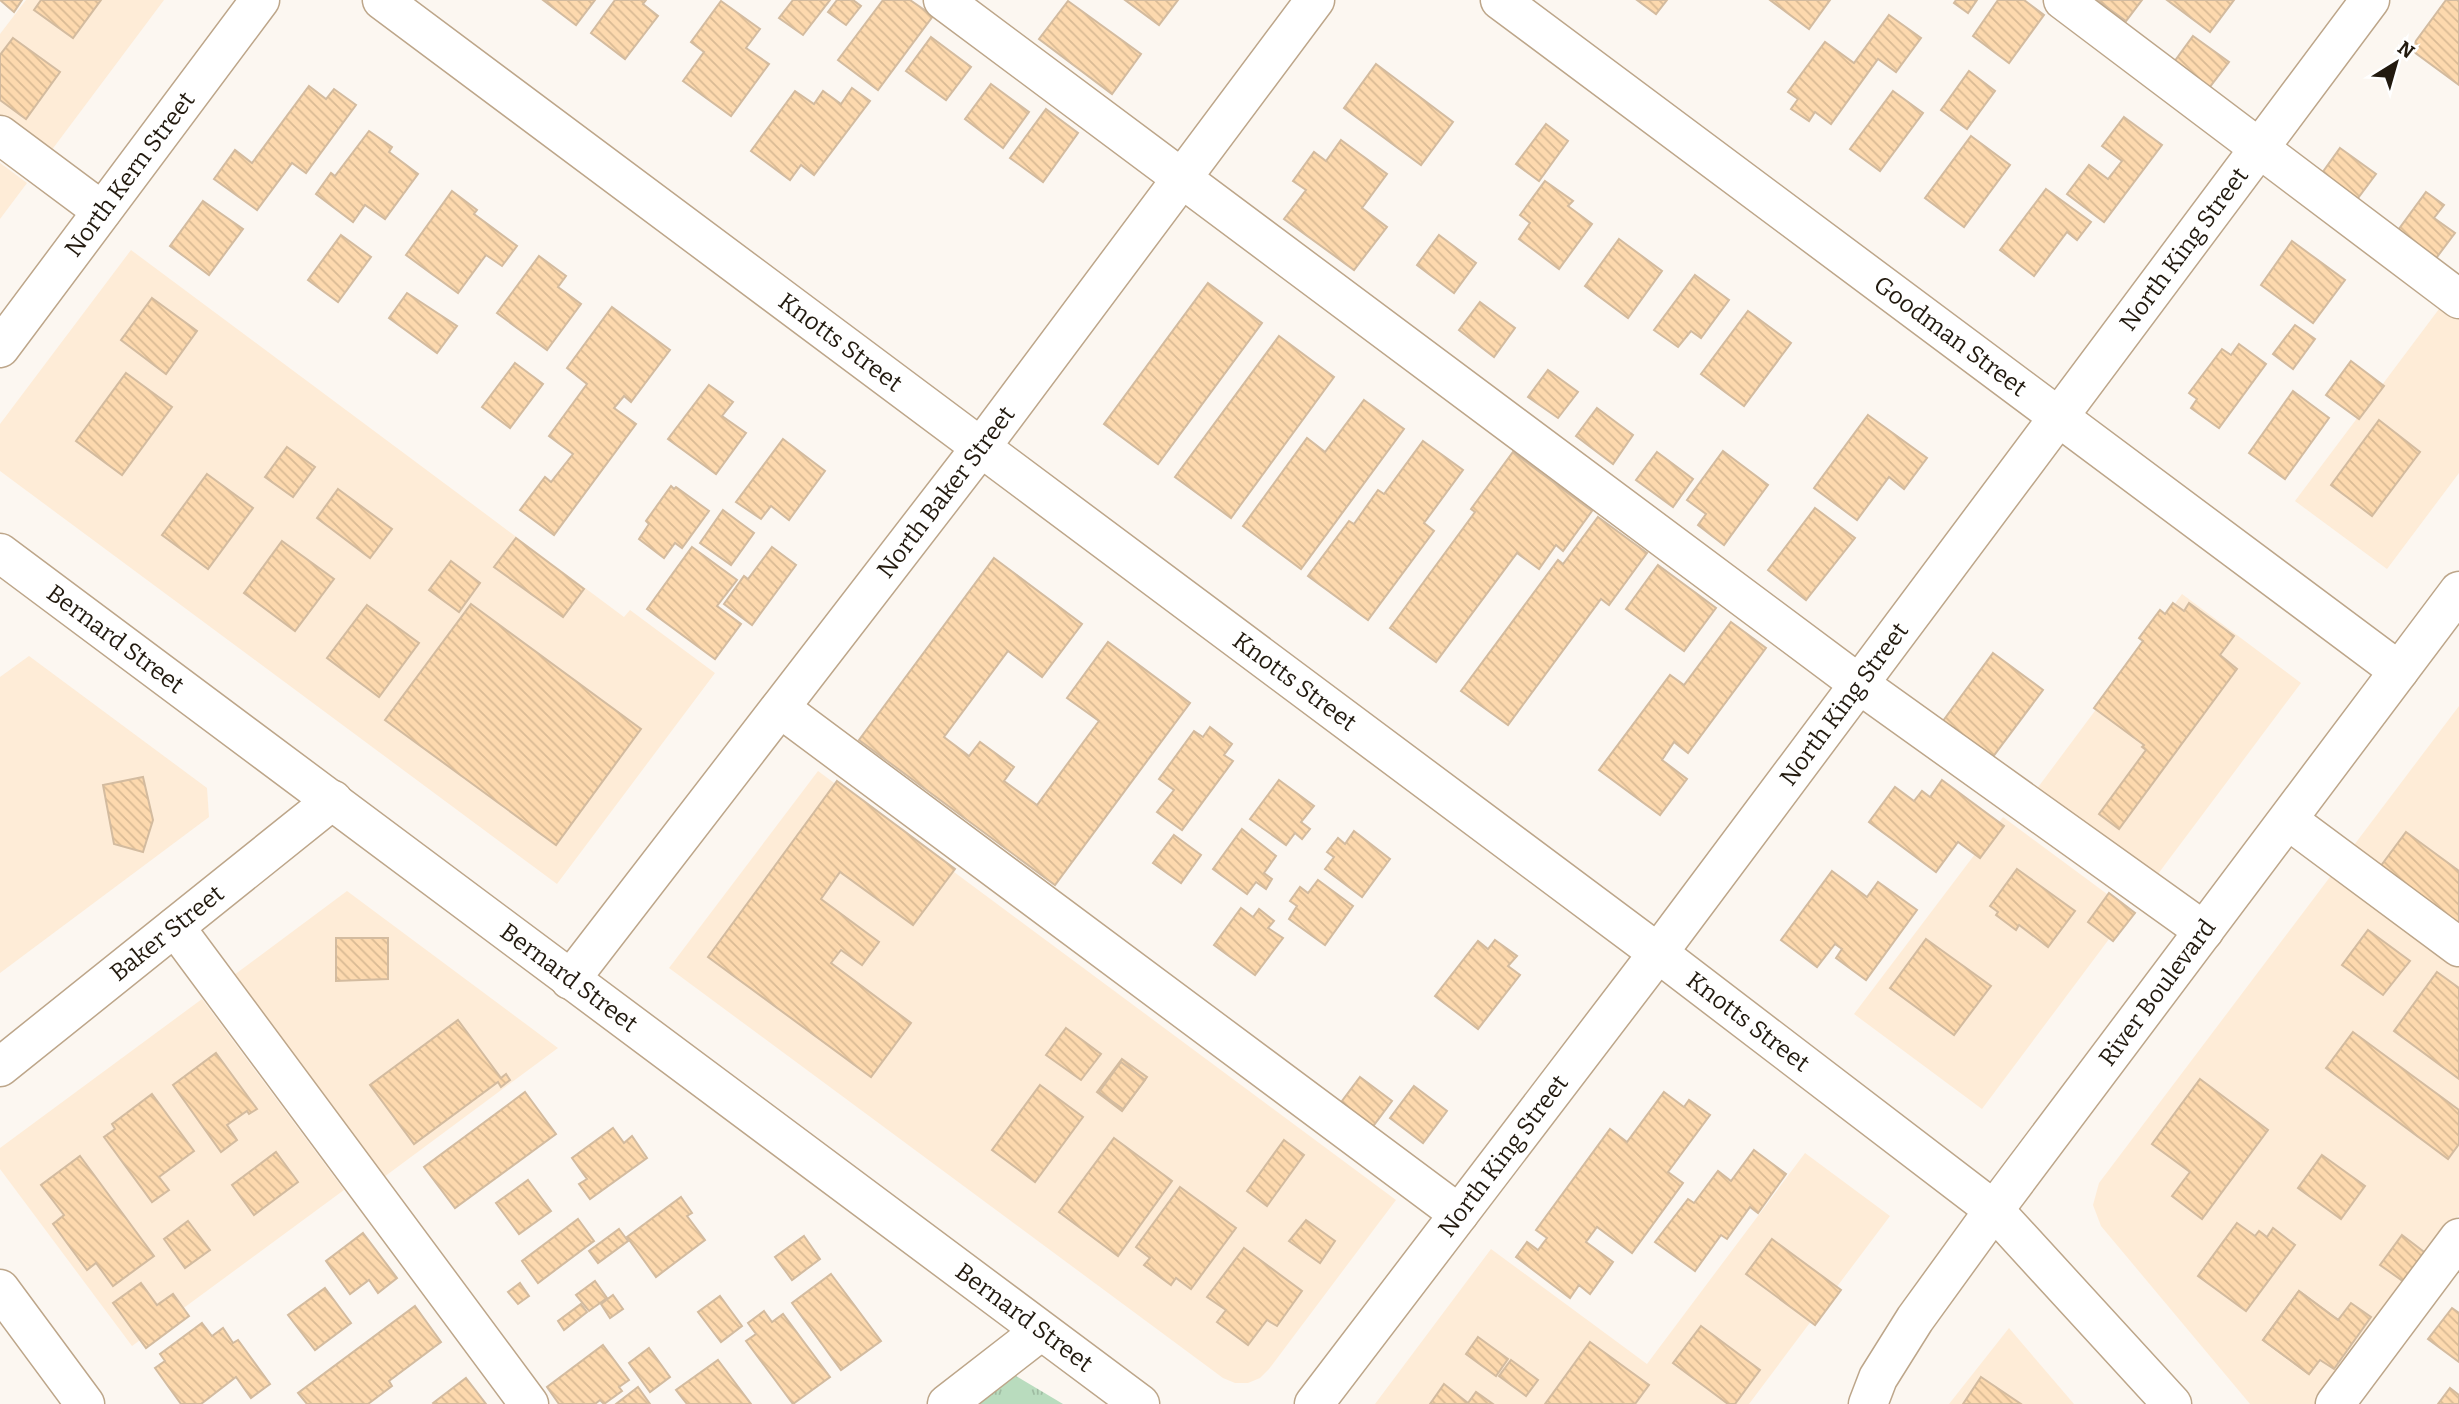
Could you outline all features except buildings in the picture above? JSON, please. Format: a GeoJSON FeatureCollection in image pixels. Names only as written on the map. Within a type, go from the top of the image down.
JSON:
{"type":"FeatureCollection","features":[{"type":"Feature","properties":{"kind":"street","name":"North Kern Street"},"geometry":{"type":"LineString","coordinates":[[0,348],[260,0]]}},
{"type":"Feature","properties":{"kind":"street","name":"Knotts Street"},"geometry":{"type":"LineString","coordinates":[[382,0],[1658,953],[1994,1210],[2172,1404]]}},
{"type":"Feature","properties":{"kind":"street"},"geometry":{"type":"LineString","coordinates":[[943,0],[1859,684],[2204,931]]}},
{"type":"Feature","properties":{"kind":"street","name":"North Baker Street"},"geometry":{"type":"LineString","coordinates":[[570,980],[981,447],[1315,0]]}},
{"type":"Feature","properties":{"kind":"street","name":"Goodman Street"},"geometry":{"type":"LineString","coordinates":[[1500,0],[2399,671]]}},
{"type":"Feature","properties":{"kind":"street"},"geometry":{"type":"LineString","coordinates":[[2063,0],[2459,299]]}},
{"type":"Feature","properties":{"kind":"street","name":"North King Street"},"geometry":{"type":"LineString","coordinates":[[1314,1404],[1658,953],[2370,0]]}},
{"type":"Feature","properties":{"kind":"street"},"geometry":{"type":"LineString","coordinates":[[0,135],[102,211]]}},
{"type":"Feature","properties":{"kind":"street","name":"Bernard Street"},"geometry":{"type":"LineString","coordinates":[[0,553],[1140,1404]]}},
{"type":"Feature","properties":{"kind":"street","name":"River Boulevard"},"geometry":{"type":"LineString","coordinates":[[1868,1404],[1878,1378],[1915,1319],[1994,1210],[2459,591]]}},
{"type":"Feature","properties":{"kind":"street"},"geometry":{"type":"LineString","coordinates":[[780,708],[1459,1214]]}},
{"type":"Feature","properties":{"kind":"street","name":"Baker Street"},"geometry":{"type":"LineString","coordinates":[[0,1067],[332,800]]}},
{"type":"Feature","properties":{"kind":"street"},"geometry":{"type":"LineString","coordinates":[[2288,820],[2459,947]]}},
{"type":"Feature","properties":{"kind":"street"},"geometry":{"type":"LineString","coordinates":[[175,927],[529,1404]]}},
{"type":"Feature","properties":{"kind":"street"},"geometry":{"type":"LineString","coordinates":[[2334,1404],[2459,1238]]}},
{"type":"Feature","properties":{"kind":"street"},"geometry":{"type":"LineString","coordinates":[[0,1289],[79,1402]]}},
{"type":"Feature","properties":{"kind":"street"},"geometry":{"type":"LineString","coordinates":[[947,1404],[1041,1331]]}},
{"type":"Feature","properties":{"kind":"shaded area"},"geometry":{"type":"Polygon","coordinates":[[[26,0],[164,0],[48,155],[0,122],[0,34],[26,0]]]}},
{"type":"Feature","properties":{"kind":"shaded area"},"geometry":{"type":"Polygon","coordinates":[[[0,163],[27,183],[0,219],[0,163]]]}},
{"type":"Feature","properties":{"kind":"shaded area"},"geometry":{"type":"Polygon","coordinates":[[[131,250],[624,617],[630,610],[715,673],[557,884],[0,471],[0,424],[131,250]]]}},
{"type":"Feature","properties":{"kind":"shaded area"},"geometry":{"type":"Polygon","coordinates":[[[2445,301],[2459,311],[2459,473],[2387,569],[2295,501],[2445,301]]]}},
{"type":"Feature","properties":{"kind":"shaded area"},"geometry":{"type":"Polygon","coordinates":[[[2182,594],[2301,683],[2152,882],[2033,794],[2182,594]]]}},
{"type":"Feature","properties":{"kind":"shaded area"},"geometry":{"type":"Polygon","coordinates":[[[29,656],[207,788],[209,817],[0,973],[0,677],[29,656]]]}},
{"type":"Feature","properties":{"kind":"shaded area"},"geometry":{"type":"Polygon","coordinates":[[[2459,706],[2459,1215],[2317,1404],[2250,1404],[2101,1226],[2093,1205],[2099,1183],[2459,706]]]}},
{"type":"Feature","properties":{"kind":"shaded area"},"geometry":{"type":"Polygon","coordinates":[[[818,771],[1396,1200],[1260,1378],[1248,1383],[1235,1383],[1223,1378],[669,968],[818,771]]]}},
{"type":"Feature","properties":{"kind":"shaded area"},"geometry":{"type":"Polygon","coordinates":[[[2003,817],[2130,911],[1982,1109],[1854,1014],[2003,817]]]}},
{"type":"Feature","properties":{"kind":"shaded area"},"geometry":{"type":"Polygon","coordinates":[[[347,891],[558,1048],[380,1180],[230,978],[347,891]]]}},
{"type":"Feature","properties":{"kind":"shaded area"},"geometry":{"type":"Polygon","coordinates":[[[202,999],[344,1190],[132,1346],[0,1169],[0,1148],[202,999]]]}},
{"type":"Feature","properties":{"kind":"shaded area"},"geometry":{"type":"Polygon","coordinates":[[[1805,1153],[1890,1216],[1749,1404],[1375,1404],[1491,1249],[1647,1364],[1805,1153]]]}},
{"type":"Feature","properties":{"kind":"shaded area"},"geometry":{"type":"Polygon","coordinates":[[[2009,1328],[2074,1404],[1949,1404],[2009,1328]]]}},
{"type":"Feature","properties":{"kind":"green space"},"geometry":{"type":"Polygon","coordinates":[[[1004,1369],[1063,1404],[962,1404],[1004,1369]]]}}]}
